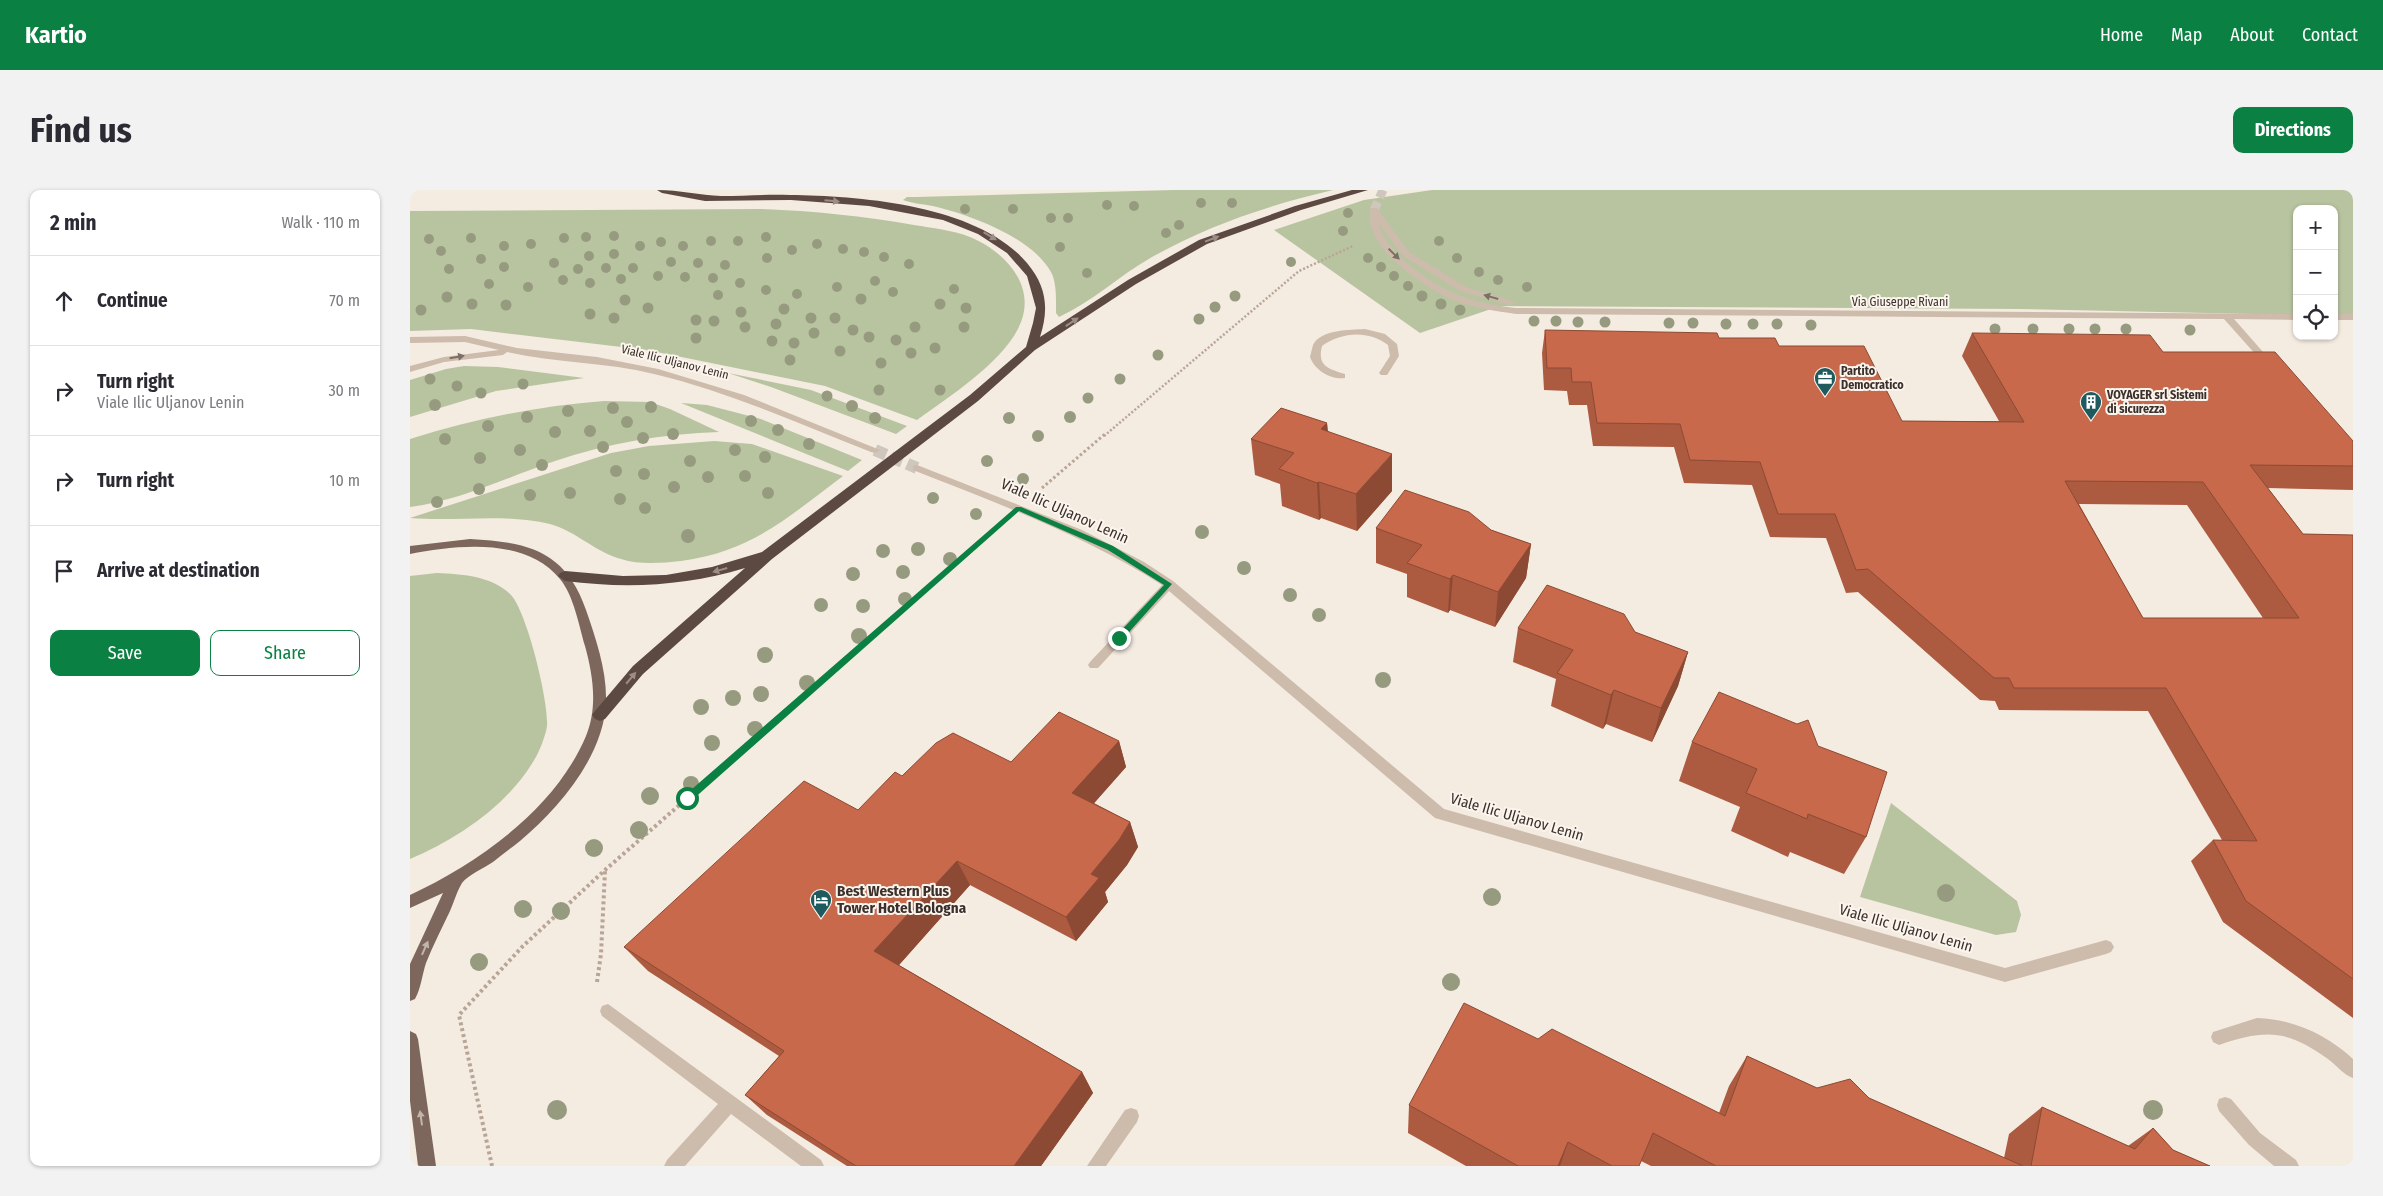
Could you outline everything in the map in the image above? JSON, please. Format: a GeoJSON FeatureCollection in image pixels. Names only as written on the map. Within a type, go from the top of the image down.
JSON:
{"type":"FeatureCollection","features":[{"type":"Feature","properties":{"kind":"highway"},"geometry":{"type":"LineString","coordinates":[[662,190],[709,198],[801,198],[883,205],[952,220],[979,230],[1011,249],[1026,264],[1036,285],[1041,309],[1031,348]]}},
{"type":"Feature","properties":{"kind":"highway"},"geometry":{"type":"LineString","coordinates":[[600,715],[638,670],[767,556],[974,398],[1031,348],[1132,282],[1203,242],[1298,208],[1363,190]]}},
{"type":"Feature","properties":{"kind":"highway"},"geometry":{"type":"LineString","coordinates":[[565,576],[612,582],[679,579],[716,572],[767,556]]}},
{"type":"Feature","properties":{"kind":"main road"},"geometry":{"type":"LineString","coordinates":[[410,542],[428,546]]}},
{"type":"Feature","properties":{"kind":"main road"},"geometry":{"type":"LineString","coordinates":[[410,550],[428,546],[471,543],[499,545],[526,552],[548,562],[565,576],[582,618],[596,662],[600,690],[600,715],[584,755],[573,774],[548,803],[495,853],[457,879],[410,902]]}},
{"type":"Feature","properties":{"kind":"main road"},"geometry":{"type":"LineString","coordinates":[[410,994],[418,964],[457,879]]}},
{"type":"Feature","properties":{"kind":"main road"},"geometry":{"type":"LineString","coordinates":[[410,1039],[427,1166]]}},
{"type":"Feature","properties":{"kind":"street","name":"Via Giuseppe Rivani"},"geometry":{"type":"LineString","coordinates":[[1374,212],[1373,224],[1379,238],[1396,257],[1450,294],[1485,306],[1526,312],[2293,317]]}},
{"type":"Feature","properties":{"kind":"street"},"geometry":{"type":"LineString","coordinates":[[2227,317],[2276,371]]}},
{"type":"Feature","properties":{"kind":"street"},"geometry":{"type":"LineString","coordinates":[[2338,317],[2353,317]]}},
{"type":"Feature","properties":{"kind":"street"},"geometry":{"type":"LineString","coordinates":[[1342,376],[1329,372],[1320,366],[1315,358],[1315,350],[1320,343],[1329,337],[1353,331],[1377,334],[1393,345],[1396,352],[1395,359],[1384,373]]}},
{"type":"Feature","properties":{"kind":"street","name":"Viale Ilic Uljanov Lenin"},"geometry":{"type":"LineString","coordinates":[[410,340],[465,340],[517,351],[596,360],[655,371],[741,396],[875,450]]}},
{"type":"Feature","properties":{"kind":"street","name":"Viale Ilic Uljanov Lenin"},"geometry":{"type":"LineString","coordinates":[[410,369],[462,355],[517,351]]}},
{"type":"Feature","properties":{"kind":"street","name":"Viale Ilic Uljanov Lenin"},"geometry":{"type":"LineString","coordinates":[[917,468],[1018,508],[1110,548],[1168,584],[1440,814],[2005,974],[2106,947]]}},
{"type":"Feature","properties":{"kind":"street"},"geometry":{"type":"LineString","coordinates":[[1094,666],[1168,584]]}},
{"type":"Feature","properties":{"kind":"street"},"geometry":{"type":"LineString","coordinates":[[608,1010],[815,1166]]}},
{"type":"Feature","properties":{"kind":"street"},"geometry":{"type":"LineString","coordinates":[[2219,1037],[2257,1026],[2284,1029],[2313,1040],[2341,1058],[2353,1070]]}},
{"type":"Feature","properties":{"kind":"street"},"geometry":{"type":"LineString","coordinates":[[673,1166],[730,1103]]}},
{"type":"Feature","properties":{"kind":"street"},"geometry":{"type":"LineString","coordinates":[[2225,1105],[2243,1129],[2265,1150],[2290,1166]]}},
{"type":"Feature","properties":{"kind":"street"},"geometry":{"type":"LineString","coordinates":[[1096,1166],[1132,1116]]}},
{"type":"Feature","properties":{"kind":"path"},"geometry":{"type":"LineString","coordinates":[[492,1166],[459,1015],[522,946],[605,870],[1018,508],[1299,271],[1360,243]]}},
{"type":"Feature","properties":{"kind":"path"},"geometry":{"type":"LineString","coordinates":[[605,870],[601,954],[595,994],[608,1010]]}},
{"type":"Feature","properties":{"kind":"green space"},"geometry":{"type":"Polygon","coordinates":[[[1174,190],[1333,190],[1263,209],[1195,235],[1152,257],[1083,304],[1059,317],[1056,313],[1056,292],[1053,276],[1042,260],[1030,249],[1000,230],[967,216],[903,200],[907,197],[1174,190]]]}},
{"type":"Feature","properties":{"kind":"green space"},"geometry":{"type":"Polygon","coordinates":[[[1432,190],[2353,190],[2353,317],[2338,316],[2338,205],[2293,205],[2293,315],[2017,309],[1500,306],[1420,333],[1274,230],[1364,200],[1432,190]]]}},
{"type":"Feature","properties":{"kind":"green space"},"geometry":{"type":"Polygon","coordinates":[[[759,209],[875,219],[942,230],[970,237],[994,250],[1004,259],[1020,281],[1024,294],[1021,322],[1014,336],[990,364],[976,377],[917,420],[825,386],[647,350],[471,329],[410,331],[410,211],[759,209]]]}},
{"type":"Feature","properties":{"kind":"green space"},"geometry":{"type":"Polygon","coordinates":[[[464,366],[498,367],[584,378],[496,391],[410,417],[410,380],[446,369],[464,366]]]}},
{"type":"Feature","properties":{"kind":"green space"},"geometry":{"type":"Polygon","coordinates":[[[728,373],[811,390],[907,426],[896,434],[771,387],[728,373]]]}},
{"type":"Feature","properties":{"kind":"green space"},"geometry":{"type":"Polygon","coordinates":[[[604,401],[650,402],[670,409],[719,432],[657,437],[615,444],[555,461],[447,500],[410,507],[410,439],[506,414],[604,401]]]}},
{"type":"Feature","properties":{"kind":"green space"},"geometry":{"type":"Polygon","coordinates":[[[681,403],[707,405],[761,419],[862,460],[848,471],[681,403]]]}},
{"type":"Feature","properties":{"kind":"green space"},"geometry":{"type":"Polygon","coordinates":[[[714,441],[752,444],[843,476],[786,519],[749,541],[706,556],[673,562],[643,563],[621,559],[603,552],[568,531],[550,524],[497,518],[410,518],[611,453],[649,446],[714,441]]]}},
{"type":"Feature","properties":{"kind":"green space"},"geometry":{"type":"Polygon","coordinates":[[[437,573],[476,577],[495,584],[511,595],[524,619],[536,658],[547,714],[547,726],[537,755],[513,789],[499,803],[465,830],[410,859],[410,576],[437,573]]]}},
{"type":"Feature","properties":{"kind":"green space"},"geometry":{"type":"Polygon","coordinates":[[[1891,803],[2017,901],[2021,915],[2016,932],[1996,935],[1860,897],[1891,803]]]}},
{"type":"Feature","properties":{"kind":"building"},"geometry":{"type":"Polygon","coordinates":[[[1545,330],[1717,333],[1719,338],[1775,338],[1779,346],[1864,346],[1902,421],[2024,422],[1972,333],[2150,335],[2163,352],[2275,352],[2353,441],[2353,466],[2250,465],[2303,534],[2353,535],[2353,979],[2246,901],[2213,840],[2257,841],[2166,688],[2014,688],[2009,678],[1994,678],[1868,569],[1856,570],[1835,514],[1778,514],[1760,462],[1690,460],[1680,424],[1597,423],[1591,382],[1572,382],[1571,368],[1547,368],[1545,330]],[[2065,481],[2143,618],[2299,618],[2203,482],[2065,481]]]}},
{"type":"Feature","properties":{"kind":"building"},"geometry":{"type":"Polygon","coordinates":[[[1281,408],[1327,423],[1321,429],[1392,454],[1356,494],[1319,482],[1317,483],[1279,469],[1294,453],[1251,439],[1281,408]]]}},
{"type":"Feature","properties":{"kind":"building"},"geometry":{"type":"Polygon","coordinates":[[[1405,490],[1469,512],[1491,530],[1531,544],[1498,592],[1453,575],[1450,579],[1407,563],[1422,545],[1376,528],[1405,490]]]}},
{"type":"Feature","properties":{"kind":"building"},"geometry":{"type":"Polygon","coordinates":[[[1547,585],[1624,614],[1635,632],[1688,652],[1661,708],[1614,690],[1611,695],[1557,673],[1573,650],[1518,628],[1547,585]]]}},
{"type":"Feature","properties":{"kind":"building"},"geometry":{"type":"Polygon","coordinates":[[[1719,692],[1797,724],[1808,720],[1818,746],[1887,772],[1866,837],[1808,814],[1807,819],[1746,793],[1757,769],[1692,742],[1719,692]]]}},
{"type":"Feature","properties":{"kind":"building"},"geometry":{"type":"Polygon","coordinates":[[[1059,712],[1119,741],[1072,793],[1130,822],[1119,840],[1091,874],[1099,878],[1066,917],[957,861],[874,951],[1082,1072],[1014,1166],[856,1166],[745,1095],[784,1051],[624,947],[804,781],[858,810],[895,772],[902,776],[936,743],[953,733],[1011,762],[1059,712]]]}},
{"type":"Feature","properties":{"kind":"building"},"geometry":{"type":"Polygon","coordinates":[[[1464,1003],[1538,1039],[1552,1029],[1725,1116],[1747,1056],[1817,1088],[1850,1079],[1869,1098],[2023,1166],[1716,1166],[1653,1133],[1639,1166],[1612,1166],[1568,1142],[1558,1166],[1518,1166],[1409,1105],[1464,1003]]]}},
{"type":"Feature","properties":{"kind":"building"},"geometry":{"type":"Polygon","coordinates":[[[2042,1107],[2135,1149],[2153,1128],[2173,1150],[2210,1166],[2031,1166],[2042,1107]]]}},
{"type":"Feature","properties":{"kind":"tunnel"},"geometry":{"type":"LineString","coordinates":[[1374,210],[1383,190]]}},
{"type":"Feature","properties":{"kind":"tunnel"},"geometry":{"type":"LineString","coordinates":[[875,450],[917,468]]}},
{"type":"Feature","properties":{"kind":"place","name":"Partito Democratico"},"geometry":{"type":"Point","coordinates":[1825,397]}},
{"type":"Feature","properties":{"kind":"place","name":"VOYAGER srl Sistemi di sicurezza"},"geometry":{"type":"Point","coordinates":[2091,421]}},
{"type":"Feature","properties":{"kind":"place","name":"Best Western Plus Tower Hotel Bologna"},"geometry":{"type":"Point","coordinates":[821,919]}},
{"type":"Feature","properties":{"kind":"route"},"geometry":{"type":"LineString","coordinates":[[687,798],[1018,508],[1110,548],[1149,570],[1168,584],[1119,638]]}}]}
